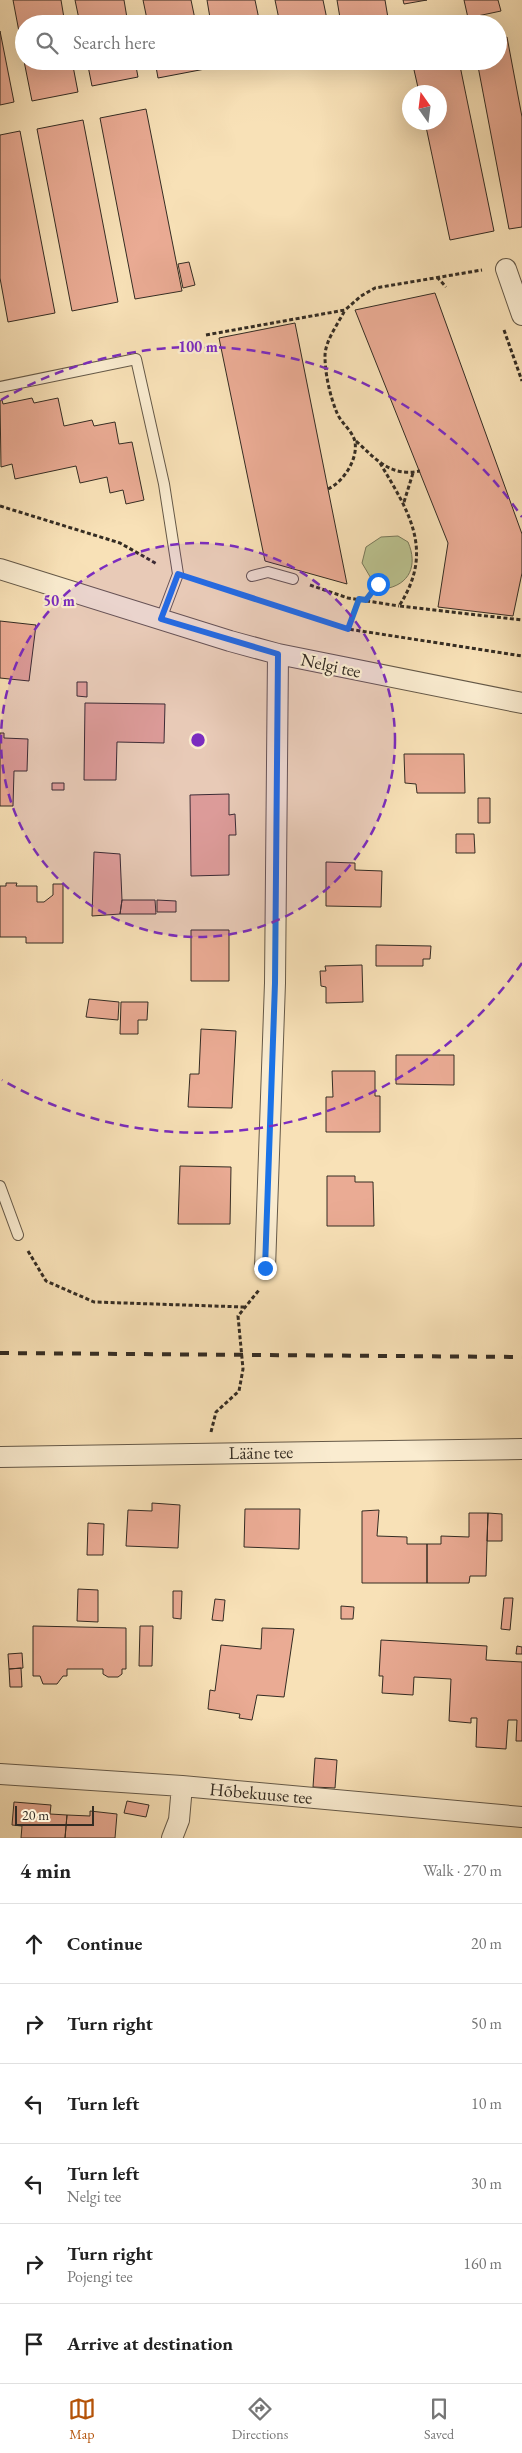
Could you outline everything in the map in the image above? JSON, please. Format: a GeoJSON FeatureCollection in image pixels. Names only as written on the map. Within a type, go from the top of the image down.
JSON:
{"type":"FeatureCollection","features":[{"type":"Feature","properties":{"kind":"street"},"geometry":{"type":"LineString","coordinates":[[506,269],[522,315]]}},
{"type":"Feature","properties":{"kind":"street","name":"Nelgi tee"},"geometry":{"type":"LineString","coordinates":[[0,568],[278,654],[522,703]]}},
{"type":"Feature","properties":{"kind":"street"},"geometry":{"type":"LineString","coordinates":[[265,1268],[275,983],[278,654]]}},
{"type":"Feature","properties":{"kind":"street","name":"Lääne tee"},"geometry":{"type":"LineString","coordinates":[[0,1457],[522,1449]]}},
{"type":"Feature","properties":{"kind":"street","name":"Hõbekuuse tee"},"geometry":{"type":"LineString","coordinates":[[0,1774],[182,1786],[522,1817]]}},
{"type":"Feature","properties":{"kind":"street"},"geometry":{"type":"LineString","coordinates":[[172,1838],[179,1820],[182,1786]]}},
{"type":"Feature","properties":{"kind":"lane"},"geometry":{"type":"LineString","coordinates":[[0,386],[136,359],[164,484],[178,574],[161,619]]}},
{"type":"Feature","properties":{"kind":"lane"},"geometry":{"type":"LineString","coordinates":[[252,576],[268,572],[293,579]]}},
{"type":"Feature","properties":{"kind":"lane"},"geometry":{"type":"LineString","coordinates":[[0,1186],[18,1235]]}},
{"type":"Feature","properties":{"kind":"path"},"geometry":{"type":"LineString","coordinates":[[420,471],[407,474],[391,470],[355,441],[338,414],[329,386],[325,356],[327,342],[335,332],[345,310],[361,296],[375,288],[482,268]]}},
{"type":"Feature","properties":{"kind":"path"},"geometry":{"type":"LineString","coordinates":[[437,277],[446,288]]}},
{"type":"Feature","properties":{"kind":"path"},"geometry":{"type":"LineString","coordinates":[[206,334],[345,310]]}},
{"type":"Feature","properties":{"kind":"path"},"geometry":{"type":"LineString","coordinates":[[328,489],[337,485],[349,468],[355,456],[355,441]]}},
{"type":"Feature","properties":{"kind":"path"},"geometry":{"type":"LineString","coordinates":[[380,463],[403,503],[416,542],[417,569],[399,606]]}},
{"type":"Feature","properties":{"kind":"path"},"geometry":{"type":"LineString","coordinates":[[403,503],[413,473]]}},
{"type":"Feature","properties":{"kind":"path"},"geometry":{"type":"LineString","coordinates":[[0,506],[120,543],[178,574],[348,629],[522,656]]}},
{"type":"Feature","properties":{"kind":"path"},"geometry":{"type":"LineString","coordinates":[[293,579],[359,599],[399,606],[522,620]]}},
{"type":"Feature","properties":{"kind":"path"},"geometry":{"type":"LineString","coordinates":[[366,600],[378,584]]}},
{"type":"Feature","properties":{"kind":"path"},"geometry":{"type":"LineString","coordinates":[[348,629],[359,599]]}},
{"type":"Feature","properties":{"kind":"path"},"geometry":{"type":"LineString","coordinates":[[18,1235],[46,1281],[94,1302],[244,1307]]}},
{"type":"Feature","properties":{"kind":"path"},"geometry":{"type":"LineString","coordinates":[[212,1453],[211,1432],[216,1412],[239,1391],[243,1369],[238,1316],[263,1286],[265,1268]]}},
{"type":"Feature","properties":{"kind":"green space"},"geometry":{"type":"Polygon","coordinates":[[[398,536],[408,542],[411,550],[412,566],[406,578],[400,583],[384,589],[372,580],[362,563],[366,547],[381,537],[398,536]]]}},
{"type":"Feature","properties":{"kind":"building"},"geometry":{"type":"Polygon","coordinates":[[[13,0],[61,0],[64,15],[16,15],[13,0]]]}},
{"type":"Feature","properties":{"kind":"building"},"geometry":{"type":"Polygon","coordinates":[[[75,0],[124,0],[126,15],[78,15],[75,0]]]}},
{"type":"Feature","properties":{"kind":"building"},"geometry":{"type":"Polygon","coordinates":[[[143,0],[191,0],[194,15],[146,15],[143,0]]]}},
{"type":"Feature","properties":{"kind":"building"},"geometry":{"type":"Polygon","coordinates":[[[207,0],[255,0],[258,15],[210,15],[207,0]]]}},
{"type":"Feature","properties":{"kind":"building"},"geometry":{"type":"Polygon","coordinates":[[[275,0],[323,0],[326,15],[278,15],[275,0]]]}},
{"type":"Feature","properties":{"kind":"building"},"geometry":{"type":"Polygon","coordinates":[[[337,0],[385,0],[388,15],[340,15],[337,0]]]}},
{"type":"Feature","properties":{"kind":"building"},"geometry":{"type":"Polygon","coordinates":[[[403,0],[427,0],[404,4],[403,0]]]}},
{"type":"Feature","properties":{"kind":"building"},"geometry":{"type":"Polygon","coordinates":[[[464,0],[498,0],[501,11],[482,15],[467,15],[464,0]]]}},
{"type":"Feature","properties":{"kind":"building"},"geometry":{"type":"Polygon","coordinates":[[[0,31],[14,102],[0,105],[0,31]]]}},
{"type":"Feature","properties":{"kind":"building"},"geometry":{"type":"Polygon","coordinates":[[[507,37],[522,117],[522,227],[509,229],[479,70],[507,70],[507,37]]]}},
{"type":"Feature","properties":{"kind":"building"},"geometry":{"type":"Polygon","coordinates":[[[26,70],[74,70],[78,92],[32,101],[26,70]]]}},
{"type":"Feature","properties":{"kind":"building"},"geometry":{"type":"Polygon","coordinates":[[[89,70],[137,70],[138,77],[92,86],[89,70]]]}},
{"type":"Feature","properties":{"kind":"building"},"geometry":{"type":"Polygon","coordinates":[[[157,70],[200,70],[158,78],[157,70]]]}},
{"type":"Feature","properties":{"kind":"building"},"geometry":{"type":"Polygon","coordinates":[[[414,70],[461,70],[494,231],[450,240],[427,130],[447,130],[447,85],[417,85],[414,70]]]}},
{"type":"Feature","properties":{"kind":"building"},"geometry":{"type":"Polygon","coordinates":[[[146,109],[182,291],[135,299],[100,118],[146,109]]]}},
{"type":"Feature","properties":{"kind":"building"},"geometry":{"type":"Polygon","coordinates":[[[83,120],[118,302],[72,311],[37,129],[83,120]]]}},
{"type":"Feature","properties":{"kind":"building"},"geometry":{"type":"Polygon","coordinates":[[[20,131],[55,313],[8,322],[0,278],[0,135],[20,131]]]}},
{"type":"Feature","properties":{"kind":"building"},"geometry":{"type":"Polygon","coordinates":[[[189,262],[195,285],[183,288],[178,264],[189,262]]]}},
{"type":"Feature","properties":{"kind":"building"},"geometry":{"type":"Polygon","coordinates":[[[435,293],[522,534],[522,573],[513,616],[438,607],[448,543],[355,310],[435,293]]]}},
{"type":"Feature","properties":{"kind":"building"},"geometry":{"type":"Polygon","coordinates":[[[295,323],[347,584],[265,561],[219,338],[295,323]]]}},
{"type":"Feature","properties":{"kind":"building"},"geometry":{"type":"Polygon","coordinates":[[[32,398],[34,403],[58,398],[64,426],[92,420],[94,426],[115,422],[119,444],[132,442],[144,500],[126,504],[123,490],[110,493],[107,477],[80,483],[76,466],[15,479],[12,464],[1,467],[0,401],[2,400],[3,404],[32,398]]]}},
{"type":"Feature","properties":{"kind":"building"},"geometry":{"type":"Polygon","coordinates":[[[0,621],[36,625],[29,681],[0,678],[0,621]]]}},
{"type":"Feature","properties":{"kind":"building"},"geometry":{"type":"Polygon","coordinates":[[[77,682],[87,682],[87,697],[77,696],[77,682]]]}},
{"type":"Feature","properties":{"kind":"building"},"geometry":{"type":"Polygon","coordinates":[[[85,703],[165,704],[164,743],[117,742],[116,780],[84,780],[85,703]]]}},
{"type":"Feature","properties":{"kind":"building"},"geometry":{"type":"Polygon","coordinates":[[[0,733],[4,733],[4,738],[28,739],[27,771],[14,771],[13,806],[0,806],[0,733]]]}},
{"type":"Feature","properties":{"kind":"building"},"geometry":{"type":"Polygon","coordinates":[[[404,754],[464,754],[465,793],[417,793],[416,784],[405,783],[404,754]]]}},
{"type":"Feature","properties":{"kind":"building"},"geometry":{"type":"Polygon","coordinates":[[[52,783],[64,783],[64,790],[52,790],[52,783]]]}},
{"type":"Feature","properties":{"kind":"building"},"geometry":{"type":"Polygon","coordinates":[[[229,794],[229,815],[235,814],[236,835],[229,835],[229,875],[191,876],[190,795],[229,794]]]}},
{"type":"Feature","properties":{"kind":"building"},"geometry":{"type":"Polygon","coordinates":[[[478,798],[490,798],[490,823],[478,823],[478,798]]]}},
{"type":"Feature","properties":{"kind":"building"},"geometry":{"type":"Polygon","coordinates":[[[456,834],[474,834],[475,853],[456,853],[456,834]]]}},
{"type":"Feature","properties":{"kind":"building"},"geometry":{"type":"Polygon","coordinates":[[[94,852],[120,854],[122,900],[120,914],[92,916],[94,852]]]}},
{"type":"Feature","properties":{"kind":"building"},"geometry":{"type":"Polygon","coordinates":[[[326,862],[355,863],[355,870],[382,871],[381,907],[326,906],[326,862]]]}},
{"type":"Feature","properties":{"kind":"building"},"geometry":{"type":"Polygon","coordinates":[[[6,883],[17,883],[16,886],[37,886],[37,902],[44,902],[53,895],[53,884],[63,884],[63,943],[26,943],[26,937],[0,937],[0,886],[6,886],[6,883]]]}},
{"type":"Feature","properties":{"kind":"building"},"geometry":{"type":"Polygon","coordinates":[[[122,900],[155,900],[156,914],[120,914],[122,900]]]}},
{"type":"Feature","properties":{"kind":"building"},"geometry":{"type":"Polygon","coordinates":[[[157,900],[176,901],[176,912],[157,912],[157,900]]]}},
{"type":"Feature","properties":{"kind":"building"},"geometry":{"type":"Polygon","coordinates":[[[191,930],[229,930],[229,981],[191,981],[191,930]]]}},
{"type":"Feature","properties":{"kind":"building"},"geometry":{"type":"Polygon","coordinates":[[[376,945],[431,946],[430,959],[423,959],[423,966],[376,966],[376,945]]]}},
{"type":"Feature","properties":{"kind":"building"},"geometry":{"type":"Polygon","coordinates":[[[362,965],[363,1002],[326,1003],[326,987],[321,986],[320,971],[326,971],[325,966],[362,965]]]}},
{"type":"Feature","properties":{"kind":"building"},"geometry":{"type":"Polygon","coordinates":[[[89,999],[119,1002],[118,1020],[86,1017],[89,999]]]}},
{"type":"Feature","properties":{"kind":"building"},"geometry":{"type":"Polygon","coordinates":[[[121,1002],[148,1002],[147,1020],[138,1020],[138,1034],[120,1034],[121,1002]]]}},
{"type":"Feature","properties":{"kind":"building"},"geometry":{"type":"Polygon","coordinates":[[[201,1029],[236,1031],[232,1108],[188,1107],[190,1074],[199,1074],[201,1029]]]}},
{"type":"Feature","properties":{"kind":"building"},"geometry":{"type":"Polygon","coordinates":[[[396,1055],[454,1055],[454,1085],[396,1084],[396,1055]]]}},
{"type":"Feature","properties":{"kind":"building"},"geometry":{"type":"Polygon","coordinates":[[[332,1071],[375,1071],[375,1096],[380,1096],[380,1132],[326,1132],[326,1097],[333,1097],[332,1071]]]}},
{"type":"Feature","properties":{"kind":"building"},"geometry":{"type":"Polygon","coordinates":[[[180,1166],[231,1167],[230,1224],[178,1224],[180,1166]]]}},
{"type":"Feature","properties":{"kind":"building"},"geometry":{"type":"Polygon","coordinates":[[[327,1176],[355,1176],[355,1182],[373,1182],[374,1226],[327,1226],[327,1176]]]}},
{"type":"Feature","properties":{"kind":"building"},"geometry":{"type":"Polygon","coordinates":[[[152,1503],[180,1505],[178,1548],[126,1546],[128,1510],[152,1511],[152,1503]]]}},
{"type":"Feature","properties":{"kind":"building"},"geometry":{"type":"Polygon","coordinates":[[[245,1509],[300,1509],[299,1549],[244,1547],[245,1509]]]}},
{"type":"Feature","properties":{"kind":"building"},"geometry":{"type":"Polygon","coordinates":[[[379,1510],[377,1536],[407,1537],[407,1544],[427,1544],[427,1583],[362,1583],[362,1511],[379,1510]]]}},
{"type":"Feature","properties":{"kind":"building"},"geometry":{"type":"Polygon","coordinates":[[[469,1513],[488,1513],[486,1576],[470,1576],[469,1583],[427,1583],[427,1544],[441,1544],[441,1536],[469,1537],[469,1513]]]}},
{"type":"Feature","properties":{"kind":"building"},"geometry":{"type":"Polygon","coordinates":[[[488,1513],[502,1514],[502,1541],[487,1541],[488,1513]]]}},
{"type":"Feature","properties":{"kind":"building"},"geometry":{"type":"Polygon","coordinates":[[[88,1523],[104,1524],[103,1555],[87,1555],[88,1523]]]}},
{"type":"Feature","properties":{"kind":"building"},"geometry":{"type":"Polygon","coordinates":[[[78,1589],[98,1590],[98,1622],[77,1621],[78,1589]]]}},
{"type":"Feature","properties":{"kind":"building"},"geometry":{"type":"Polygon","coordinates":[[[173,1591],[182,1591],[181,1619],[173,1618],[173,1591]]]}},
{"type":"Feature","properties":{"kind":"building"},"geometry":{"type":"Polygon","coordinates":[[[504,1598],[513,1598],[510,1630],[501,1629],[504,1598]]]}},
{"type":"Feature","properties":{"kind":"building"},"geometry":{"type":"Polygon","coordinates":[[[215,1599],[225,1600],[223,1621],[212,1620],[215,1599]]]}},
{"type":"Feature","properties":{"kind":"building"},"geometry":{"type":"Polygon","coordinates":[[[341,1606],[354,1607],[353,1619],[341,1619],[341,1606]]]}},
{"type":"Feature","properties":{"kind":"building"},"geometry":{"type":"Polygon","coordinates":[[[33,1626],[126,1628],[126,1669],[122,1669],[122,1674],[118,1677],[108,1677],[103,1674],[103,1669],[67,1669],[67,1676],[63,1676],[57,1684],[43,1684],[40,1676],[33,1676],[33,1626]]]}},
{"type":"Feature","properties":{"kind":"building"},"geometry":{"type":"Polygon","coordinates":[[[140,1626],[153,1626],[152,1666],[139,1666],[140,1626]]]}},
{"type":"Feature","properties":{"kind":"building"},"geometry":{"type":"Polygon","coordinates":[[[262,1628],[294,1629],[284,1697],[257,1695],[252,1720],[239,1718],[240,1714],[208,1709],[210,1690],[215,1691],[221,1645],[261,1649],[262,1628]]]}},
{"type":"Feature","properties":{"kind":"building"},"geometry":{"type":"Polygon","coordinates":[[[381,1640],[487,1646],[486,1660],[522,1662],[522,1741],[516,1741],[517,1720],[508,1720],[506,1749],[476,1747],[477,1718],[471,1718],[471,1723],[449,1721],[451,1679],[414,1677],[413,1695],[382,1693],[383,1676],[379,1676],[381,1640]]]}},
{"type":"Feature","properties":{"kind":"building"},"geometry":{"type":"Polygon","coordinates":[[[517,1646],[522,1647],[522,1654],[516,1654],[517,1646]]]}},
{"type":"Feature","properties":{"kind":"building"},"geometry":{"type":"Polygon","coordinates":[[[22,1653],[23,1668],[9,1669],[8,1654],[22,1653]]]}},
{"type":"Feature","properties":{"kind":"building"},"geometry":{"type":"Polygon","coordinates":[[[21,1668],[22,1687],[10,1687],[9,1669],[21,1668]]]}},
{"type":"Feature","properties":{"kind":"building"},"geometry":{"type":"Polygon","coordinates":[[[315,1758],[337,1760],[335,1788],[313,1787],[315,1758]]]}},
{"type":"Feature","properties":{"kind":"building"},"geometry":{"type":"Polygon","coordinates":[[[127,1801],[149,1805],[146,1817],[124,1813],[127,1801]]]}},
{"type":"Feature","properties":{"kind":"building"},"geometry":{"type":"Polygon","coordinates":[[[14,1802],[51,1805],[50,1814],[67,1815],[65,1838],[21,1838],[22,1826],[12,1825],[14,1802]]]}},
{"type":"Feature","properties":{"kind":"building"},"geometry":{"type":"Polygon","coordinates":[[[90,1811],[117,1814],[115,1838],[65,1838],[67,1815],[90,1816],[90,1811]]]}},
{"type":"Feature","properties":{"kind":"railway"},"geometry":{"type":"LineString","coordinates":[[0,1353],[522,1357]]}},
{"type":"Feature","properties":{"kind":"route"},"geometry":{"type":"LineString","coordinates":[[265,1268],[275,983],[278,654],[161,619],[178,574],[348,629],[359,599],[366,600],[378,584]]}}]}
